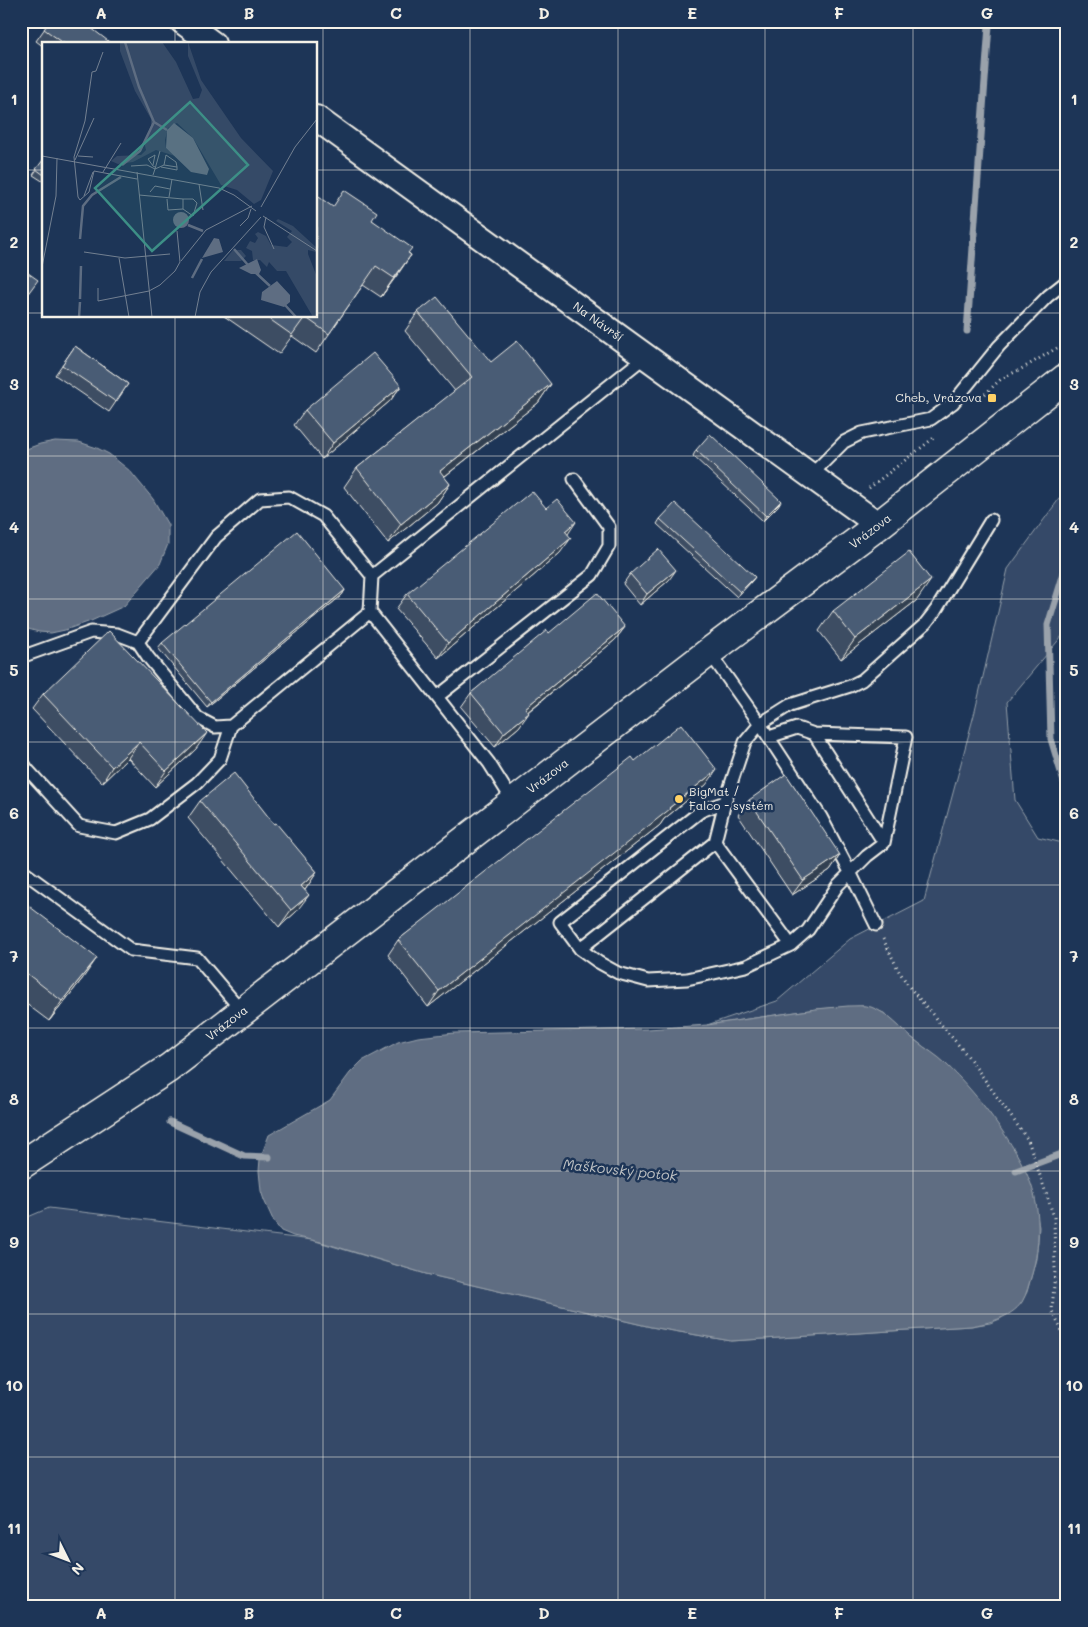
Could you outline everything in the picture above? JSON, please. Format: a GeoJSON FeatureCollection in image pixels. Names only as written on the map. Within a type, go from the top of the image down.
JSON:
{"type":"FeatureCollection","features":[{"type":"Feature","properties":{"kind":"street"},"geometry":{"type":"LineString","coordinates":[[182,21],[210,42]]}},
{"type":"Feature","properties":{"kind":"street","name":"Na Návrší"},"geometry":{"type":"LineString","coordinates":[[318,119],[879,525]]}},
{"type":"Feature","properties":{"kind":"street","name":"Vrázova"},"geometry":{"type":"LineString","coordinates":[[21,1165],[169,1068],[709,652],[879,525],[1067,377]]}},
{"type":"Feature","properties":{"kind":"lane"},"geometry":{"type":"LineString","coordinates":[[811,475],[844,442],[862,433],[931,419],[953,403],[998,346],[1048,296],[1067,281]]}},
{"type":"Feature","properties":{"kind":"lane"},"geometry":{"type":"LineString","coordinates":[[372,576],[646,356]]}},
{"type":"Feature","properties":{"kind":"lane"},"geometry":{"type":"LineString","coordinates":[[436,697],[592,575],[609,546],[609,527],[574,479]]}},
{"type":"Feature","properties":{"kind":"lane"},"geometry":{"type":"LineString","coordinates":[[138,642],[216,537],[260,499],[289,497],[324,516],[372,576],[370,612],[488,763],[514,803]]}},
{"type":"Feature","properties":{"kind":"lane"},"geometry":{"type":"LineString","coordinates":[[580,949],[715,842],[725,802],[745,742],[760,724],[790,705],[850,686],[862,680],[926,624],[992,520]]}},
{"type":"Feature","properties":{"kind":"lane"},"geometry":{"type":"LineString","coordinates":[[21,759],[27,769],[79,826],[116,833],[150,819],[197,783],[220,759],[231,726],[370,612]]}},
{"type":"Feature","properties":{"kind":"lane"},"geometry":{"type":"LineString","coordinates":[[21,657],[91,632],[117,634],[138,642],[198,718],[215,727],[231,726]]}},
{"type":"Feature","properties":{"kind":"lane"},"geometry":{"type":"LineString","coordinates":[[709,652],[769,737],[821,817],[876,925]]}},
{"type":"Feature","properties":{"kind":"lane"},"geometry":{"type":"LineString","coordinates":[[725,802],[700,812],[560,922],[580,949],[618,973],[648,981],[687,979],[746,966],[791,945],[808,930],[838,885],[884,842],[906,737],[814,734],[797,728],[769,737]]}},
{"type":"Feature","properties":{"kind":"lane"},"geometry":{"type":"LineString","coordinates":[[814,734],[884,842]]}},
{"type":"Feature","properties":{"kind":"lane"},"geometry":{"type":"LineString","coordinates":[[715,842],[791,945]]}},
{"type":"Feature","properties":{"kind":"lane"},"geometry":{"type":"LineString","coordinates":[[21,870],[131,950],[197,958],[242,1011]]}},
{"type":"Feature","properties":{"kind":"path"},"geometry":{"type":"LineString","coordinates":[[876,925],[899,971],[910,988],[967,1055],[1028,1140],[1054,1217],[1052,1310],[1064,1335],[1067,1336]]}},
{"type":"Feature","properties":{"kind":"shaded area"},"geometry":{"type":"Polygon","coordinates":[[[1067,488],[1067,630],[1007,702],[1015,800],[1038,837],[1067,844],[1067,1606],[21,1606],[21,1220],[49,1208],[312,1240],[426,1274],[651,1327],[731,1341],[971,1326],[990,1323],[1000,1319],[1021,1303],[1027,1292],[1036,1259],[1038,1242],[1039,1227],[1031,1185],[946,1064],[907,1034],[884,1013],[864,1006],[816,1009],[707,1025],[777,1001],[850,939],[924,901],[975,711],[1008,569],[1067,488]]]}},
{"type":"Feature","properties":{"kind":"water"},"geometry":{"type":"Polygon","coordinates":[[[55,441],[79,442],[97,448],[109,454],[130,471],[153,499],[168,525],[168,544],[160,564],[124,606],[91,621],[51,633],[21,627],[21,451],[55,441]]]}},
{"type":"Feature","properties":{"kind":"water"},"geometry":{"type":"Polygon","coordinates":[[[848,1006],[866,1006],[877,1010],[889,1017],[910,1037],[943,1061],[982,1104],[1006,1136],[1025,1169],[1034,1195],[1038,1218],[1037,1252],[1024,1299],[1017,1308],[1006,1316],[971,1326],[731,1341],[651,1327],[426,1274],[321,1242],[293,1236],[281,1231],[274,1222],[261,1191],[260,1159],[269,1135],[330,1100],[350,1073],[362,1061],[398,1042],[418,1037],[455,1033],[648,1029],[707,1025],[848,1006]]]}},
{"type":"Feature","properties":{"kind":"building"},"geometry":{"type":"Polygon","coordinates":[[[50,21],[82,21],[109,42],[62,42],[44,29],[50,21]]]}},
{"type":"Feature","properties":{"kind":"building"},"geometry":{"type":"Polygon","coordinates":[[[42,162],[42,174],[36,169],[42,162]]]}},
{"type":"Feature","properties":{"kind":"building"},"geometry":{"type":"Polygon","coordinates":[[[344,190],[377,212],[372,220],[412,248],[408,253],[411,255],[394,278],[376,266],[329,334],[306,318],[318,318],[318,196],[333,207],[344,190]]]}},
{"type":"Feature","properties":{"kind":"building"},"geometry":{"type":"Polygon","coordinates":[[[21,268],[38,280],[21,303],[21,268]]]}},
{"type":"Feature","properties":{"kind":"building"},"geometry":{"type":"Polygon","coordinates":[[[437,297],[491,362],[517,341],[551,384],[440,471],[450,484],[401,524],[357,468],[472,377],[418,312],[437,297]]]}},
{"type":"Feature","properties":{"kind":"building"},"geometry":{"type":"Polygon","coordinates":[[[268,318],[304,318],[292,335],[268,318]]]}},
{"type":"Feature","properties":{"kind":"building"},"geometry":{"type":"Polygon","coordinates":[[[75,346],[128,384],[116,402],[62,365],[75,346]]]}},
{"type":"Feature","properties":{"kind":"building"},"geometry":{"type":"Polygon","coordinates":[[[373,353],[401,386],[333,443],[305,410],[373,353]]]}},
{"type":"Feature","properties":{"kind":"building"},"geometry":{"type":"Polygon","coordinates":[[[710,434],[781,501],[766,516],[696,450],[710,434]]]}},
{"type":"Feature","properties":{"kind":"building"},"geometry":{"type":"Polygon","coordinates":[[[532,491],[546,508],[557,499],[576,522],[565,531],[571,538],[448,643],[407,594],[532,491]]]}},
{"type":"Feature","properties":{"kind":"building"},"geometry":{"type":"Polygon","coordinates":[[[675,503],[755,577],[740,592],[660,519],[675,503]]]}},
{"type":"Feature","properties":{"kind":"building"},"geometry":{"type":"Polygon","coordinates":[[[297,531],[345,590],[211,702],[162,643],[297,531]]]}},
{"type":"Feature","properties":{"kind":"building"},"geometry":{"type":"Polygon","coordinates":[[[658,549],[676,570],[647,594],[630,574],[658,549]]]}},
{"type":"Feature","properties":{"kind":"building"},"geometry":{"type":"Polygon","coordinates":[[[909,552],[931,580],[855,639],[833,611],[909,552]]]}},
{"type":"Feature","properties":{"kind":"building"},"geometry":{"type":"Polygon","coordinates":[[[597,593],[625,627],[525,708],[529,713],[504,733],[471,693],[547,630],[549,633],[597,593]]]}},
{"type":"Feature","properties":{"kind":"building"},"geometry":{"type":"Polygon","coordinates":[[[109,631],[207,733],[166,771],[139,742],[112,767],[43,694],[109,631]]]}},
{"type":"Feature","properties":{"kind":"building"},"geometry":{"type":"Polygon","coordinates":[[[681,724],[717,770],[439,991],[398,940],[632,757],[635,761],[681,724]]]}},
{"type":"Feature","properties":{"kind":"building"},"geometry":{"type":"Polygon","coordinates":[[[234,773],[274,824],[276,823],[317,872],[301,886],[309,895],[291,910],[200,801],[234,773]]]}},
{"type":"Feature","properties":{"kind":"building"},"geometry":{"type":"Polygon","coordinates":[[[786,774],[840,855],[803,880],[749,800],[786,774]]]}},
{"type":"Feature","properties":{"kind":"building"},"geometry":{"type":"Polygon","coordinates":[[[21,900],[97,958],[62,1001],[21,969],[21,900]]]}},
{"type":"Feature","properties":{"kind":"waterway"},"geometry":{"type":"LineString","coordinates":[[967,331],[990,21]]}},
{"type":"Feature","properties":{"kind":"waterway"},"geometry":{"type":"LineString","coordinates":[[1067,563],[1048,625],[1051,739],[1067,792]]}},
{"type":"Feature","properties":{"kind":"waterway","name":"Maškovský potok"},"geometry":{"type":"LineString","coordinates":[[170,1122],[244,1156],[269,1157]]}},
{"type":"Feature","properties":{"kind":"waterway","name":"Maškovský potok"},"geometry":{"type":"LineString","coordinates":[[1016,1171],[1067,1152]]}},
{"type":"Feature","properties":{"kind":"place","name":"Cheb, Vrázova"},"geometry":{"type":"Point","coordinates":[992,398]}},
{"type":"Feature","properties":{"kind":"place","name":"BigMat / Falco - systém"},"geometry":{"type":"Point","coordinates":[679,799]}}]}
